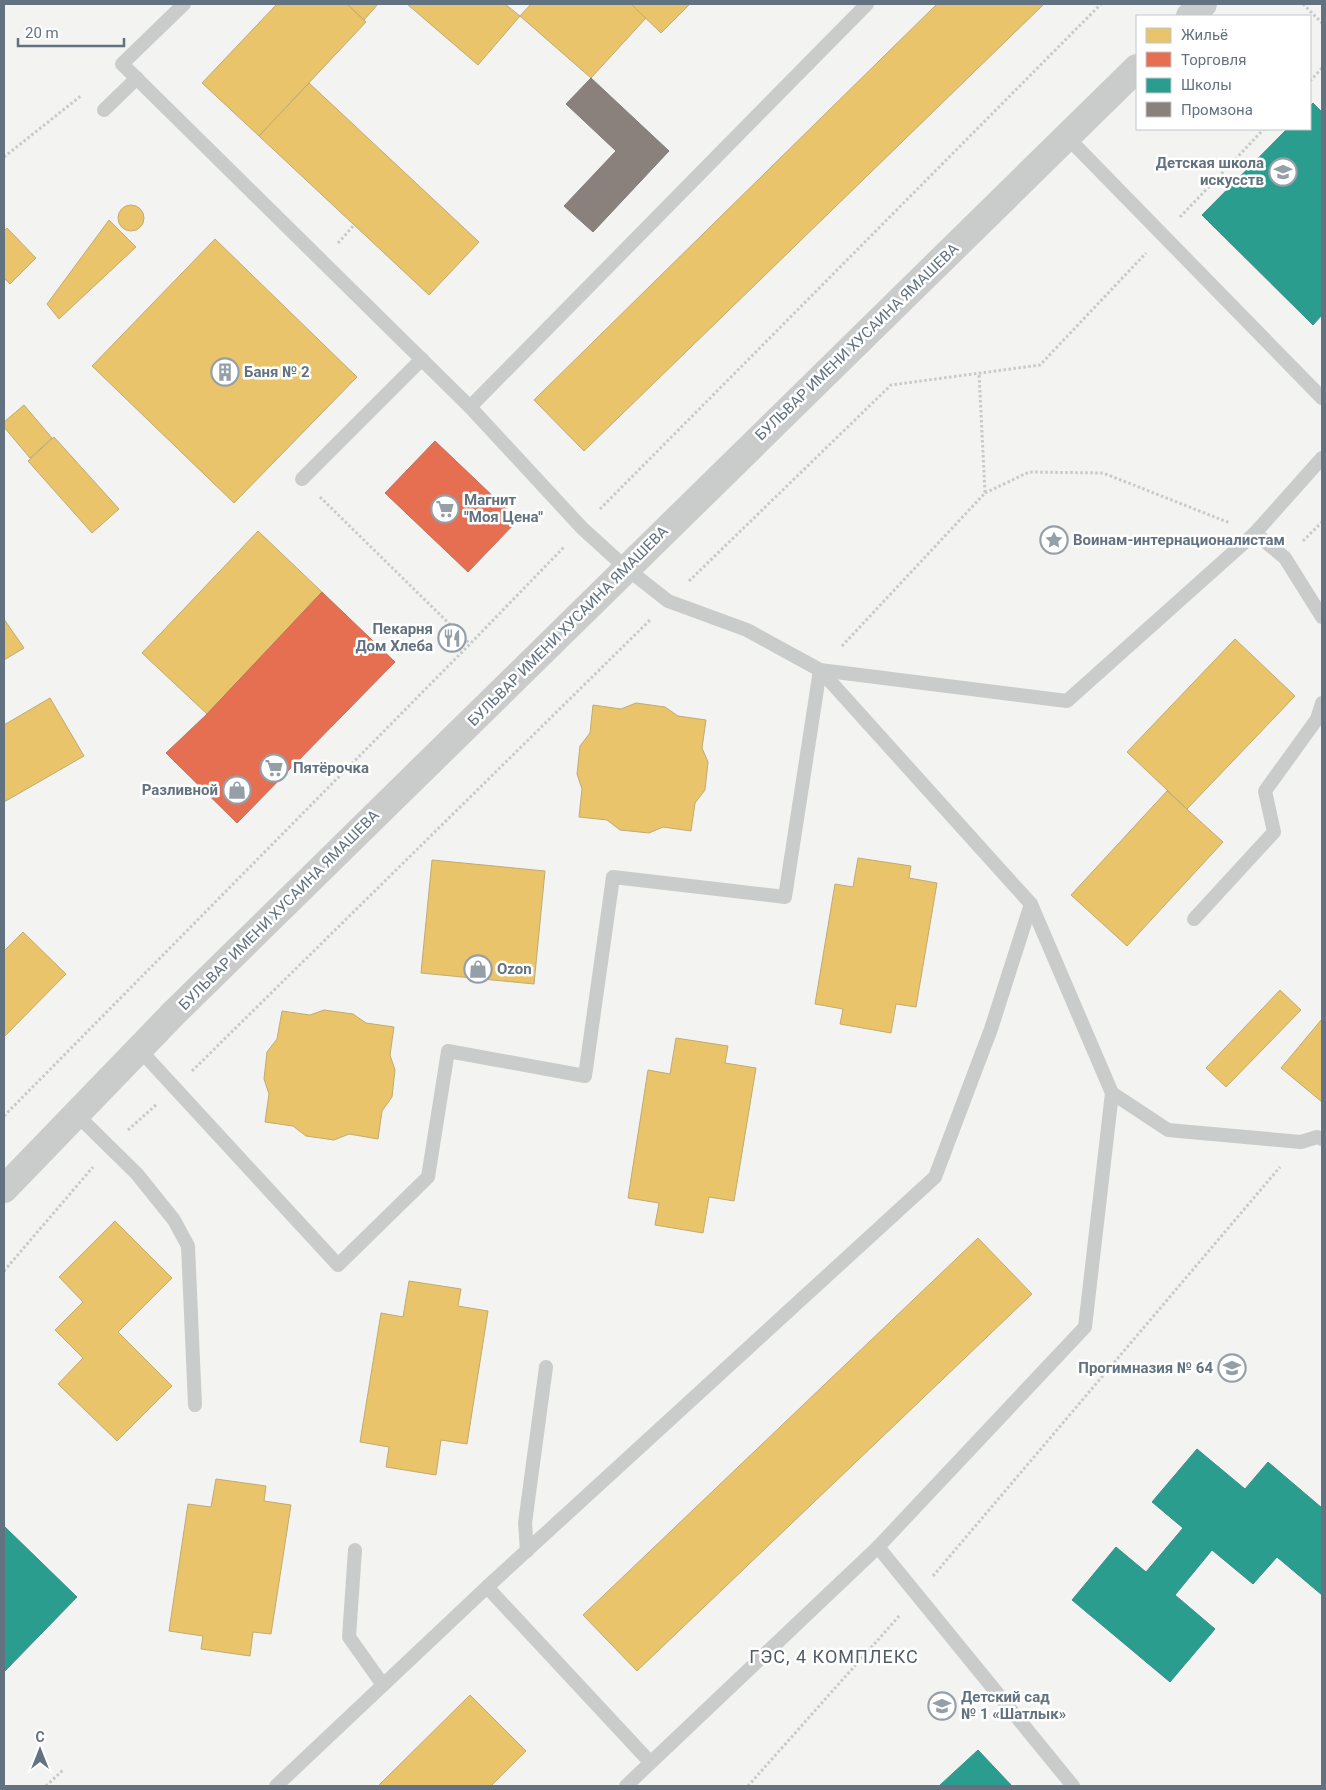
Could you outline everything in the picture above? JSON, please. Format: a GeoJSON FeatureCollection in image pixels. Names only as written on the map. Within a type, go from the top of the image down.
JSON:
{"type":"FeatureCollection","features":[{"type":"Feature","properties":{"kind":"street"},"geometry":{"type":"LineString","coordinates":[[1191,15],[1202,4]]}},
{"type":"Feature","properties":{"kind":"street","name":"БУЛЬВАР ИМЕНИ ХУСАИНА ЯМАШЕВА"},"geometry":{"type":"LineString","coordinates":[[4,1189],[139,1049],[626,568],[1136,69]]}},
{"type":"Feature","properties":{"kind":"lane"},"geometry":{"type":"LineString","coordinates":[[184,4],[122,64],[470,407],[582,528],[626,568],[668,601],[747,630],[820,670],[1031,904],[1112,1093],[1085,1327],[878,1547],[626,1786]]}},
{"type":"Feature","properties":{"kind":"lane"},"geometry":{"type":"LineString","coordinates":[[470,407],[867,4]]}},
{"type":"Feature","properties":{"kind":"lane"},"geometry":{"type":"LineString","coordinates":[[104,110],[137,78]]}},
{"type":"Feature","properties":{"kind":"lane"},"geometry":{"type":"LineString","coordinates":[[1067,137],[1322,398]]}},
{"type":"Feature","properties":{"kind":"lane"},"geometry":{"type":"LineString","coordinates":[[302,479],[422,360]]}},
{"type":"Feature","properties":{"kind":"lane"},"geometry":{"type":"LineString","coordinates":[[820,670],[1067,701],[1255,533],[1322,458]]}},
{"type":"Feature","properties":{"kind":"lane"},"geometry":{"type":"LineString","coordinates":[[1255,533],[1285,558],[1322,617]]}},
{"type":"Feature","properties":{"kind":"lane"},"geometry":{"type":"LineString","coordinates":[[139,1049],[338,1265],[428,1177],[448,1051],[585,1076],[613,877],[785,897],[820,670]]}},
{"type":"Feature","properties":{"kind":"lane"},"geometry":{"type":"LineString","coordinates":[[1194,919],[1274,832],[1264,791],[1317,718],[1322,702]]}},
{"type":"Feature","properties":{"kind":"lane"},"geometry":{"type":"LineString","coordinates":[[276,1786],[488,1587],[935,1177],[991,1029],[1031,904]]}},
{"type":"Feature","properties":{"kind":"lane"},"geometry":{"type":"LineString","coordinates":[[1112,1093],[1168,1130],[1301,1142],[1317,1137],[1322,1139]]}},
{"type":"Feature","properties":{"kind":"lane"},"geometry":{"type":"LineString","coordinates":[[76,1114],[137,1174],[168,1212],[188,1246],[195,1405]]}},
{"type":"Feature","properties":{"kind":"lane"},"geometry":{"type":"LineString","coordinates":[[527,1551],[525,1523],[546,1367]]}},
{"type":"Feature","properties":{"kind":"lane"},"geometry":{"type":"LineString","coordinates":[[878,1547],[1073,1786]]}},
{"type":"Feature","properties":{"kind":"lane"},"geometry":{"type":"LineString","coordinates":[[355,1550],[349,1637],[383,1685]]}},
{"type":"Feature","properties":{"kind":"lane"},"geometry":{"type":"LineString","coordinates":[[488,1587],[650,1762]]}},
{"type":"Feature","properties":{"kind":"path"},"geometry":{"type":"LineString","coordinates":[[4,1116],[1101,4]]}},
{"type":"Feature","properties":{"kind":"path"},"geometry":{"type":"LineString","coordinates":[[1303,4],[1322,24]]}},
{"type":"Feature","properties":{"kind":"path"},"geometry":{"type":"LineString","coordinates":[[4,157],[122,64]]}},
{"type":"Feature","properties":{"kind":"path"},"geometry":{"type":"LineString","coordinates":[[1311,80],[1322,68]]}},
{"type":"Feature","properties":{"kind":"path"},"geometry":{"type":"LineString","coordinates":[[4,1271],[109,1148],[174,1088],[668,601],[891,385],[1040,365],[1263,130]]}},
{"type":"Feature","properties":{"kind":"path"},"geometry":{"type":"LineString","coordinates":[[979,373],[985,493]]}},
{"type":"Feature","properties":{"kind":"path"},"geometry":{"type":"LineString","coordinates":[[820,670],[985,493],[1028,472],[1103,473],[1255,533]]}},
{"type":"Feature","properties":{"kind":"path"},"geometry":{"type":"LineString","coordinates":[[302,479],[470,644]]}},
{"type":"Feature","properties":{"kind":"path"},"geometry":{"type":"LineString","coordinates":[[748,1786],[917,1595],[1301,1142]]}},
{"type":"Feature","properties":{"kind":"path"},"geometry":{"type":"LineString","coordinates":[[46,1786],[63,1770]]}},
{"type":"Feature","properties":{"kind":"building: Жильё"},"geometry":{"type":"Polygon","coordinates":[[[277,4],[347,4],[366,22],[259,136],[202,83],[277,4]]]}},
{"type":"Feature","properties":{"kind":"building: Жильё"},"geometry":{"type":"Polygon","coordinates":[[[347,4],[378,4],[364,20],[347,4]]]}},
{"type":"Feature","properties":{"kind":"building: Жильё"},"geometry":{"type":"Polygon","coordinates":[[[407,4],[505,4],[520,16],[478,65],[407,4]]]}},
{"type":"Feature","properties":{"kind":"building: Жильё"},"geometry":{"type":"Polygon","coordinates":[[[531,4],[631,4],[646,18],[591,78],[520,16],[531,4]]]}},
{"type":"Feature","properties":{"kind":"building: Жильё"},"geometry":{"type":"Polygon","coordinates":[[[631,4],[690,4],[661,33],[631,4]]]}},
{"type":"Feature","properties":{"kind":"building: Жильё"},"geometry":{"type":"Polygon","coordinates":[[[937,4],[1044,4],[584,451],[534,400],[937,4]]]}},
{"type":"Feature","properties":{"kind":"building: Жильё"},"geometry":{"type":"Polygon","coordinates":[[[309,83],[479,242],[429,295],[259,136],[309,83]]]}},
{"type":"Feature","properties":{"kind":"building: Жильё"},"geometry":{"type":"Polygon","coordinates":[[[131,205],[140,209],[144,218],[140,227],[131,231],[122,227],[118,218],[122,209],[131,205]]]}},
{"type":"Feature","properties":{"kind":"building: Жильё"},"geometry":{"type":"Polygon","coordinates":[[[109,220],[136,247],[59,319],[47,304],[109,220]]]}},
{"type":"Feature","properties":{"kind":"building: Жильё"},"geometry":{"type":"Polygon","coordinates":[[[7,228],[36,258],[10,284],[4,278],[4,231],[7,228]]]}},
{"type":"Feature","properties":{"kind":"building: Жильё","name":"Баня № 2"},"geometry":{"type":"Polygon","coordinates":[[[215,239],[357,377],[234,503],[92,366],[215,239]]]}},
{"type":"Feature","properties":{"kind":"building: Жильё"},"geometry":{"type":"Polygon","coordinates":[[[24,405],[52,438],[30,458],[4,427],[4,422],[24,405]]]}},
{"type":"Feature","properties":{"kind":"building: Жильё"},"geometry":{"type":"Polygon","coordinates":[[[54,437],[119,509],[92,533],[28,461],[54,437]]]}},
{"type":"Feature","properties":{"kind":"building: Жильё"},"geometry":{"type":"Polygon","coordinates":[[[258,531],[322,592],[207,714],[142,653],[258,531]]]}},
{"type":"Feature","properties":{"kind":"building: Жильё"},"geometry":{"type":"Polygon","coordinates":[[[4,619],[24,648],[4,660],[4,619]]]}},
{"type":"Feature","properties":{"kind":"building: Жильё"},"geometry":{"type":"Polygon","coordinates":[[[1235,639],[1295,696],[1187,809],[1127,752],[1235,639]]]}},
{"type":"Feature","properties":{"kind":"building: Жильё"},"geometry":{"type":"Polygon","coordinates":[[[50,698],[84,756],[4,802],[4,725],[50,698]]]}},
{"type":"Feature","properties":{"kind":"building: Жильё"},"geometry":{"type":"Polygon","coordinates":[[[636,703],[665,707],[678,716],[706,720],[702,748],[708,762],[705,790],[695,803],[691,831],[663,827],[649,833],[620,830],[607,820],[579,817],[582,789],[577,774],[580,746],[590,733],[593,705],[621,709],[636,703]]]}},
{"type":"Feature","properties":{"kind":"building: Жильё"},"geometry":{"type":"Polygon","coordinates":[[[1167,791],[1223,842],[1127,946],[1071,895],[1167,791]]]}},
{"type":"Feature","properties":{"kind":"building: Жильё"},"geometry":{"type":"Polygon","coordinates":[[[858,858],[911,866],[909,878],[937,883],[916,1007],[896,1004],[891,1033],[840,1024],[843,1009],[815,1004],[835,884],[853,887],[858,858]]]}},
{"type":"Feature","properties":{"kind":"building: Жильё"},"geometry":{"type":"Polygon","coordinates":[[[432,860],[545,871],[534,984],[421,973],[432,860]]]}},
{"type":"Feature","properties":{"kind":"building: Жильё"},"geometry":{"type":"Polygon","coordinates":[[[23,932],[66,974],[4,1037],[4,951],[23,932]]]}},
{"type":"Feature","properties":{"kind":"building: Жильё"},"geometry":{"type":"Polygon","coordinates":[[[1280,990],[1301,1010],[1226,1087],[1206,1068],[1280,990]]]}},
{"type":"Feature","properties":{"kind":"building: Жильё"},"geometry":{"type":"Polygon","coordinates":[[[324,1010],[353,1014],[366,1023],[394,1027],[390,1055],[395,1070],[392,1097],[382,1111],[378,1139],[349,1134],[334,1140],[306,1136],[293,1126],[265,1122],[269,1094],[264,1079],[267,1052],[277,1039],[282,1011],[310,1015],[324,1010]]]}},
{"type":"Feature","properties":{"kind":"building: Жильё"},"geometry":{"type":"Polygon","coordinates":[[[1322,1019],[1322,1102],[1281,1068],[1322,1019]]]}},
{"type":"Feature","properties":{"kind":"building: Жильё"},"geometry":{"type":"Polygon","coordinates":[[[676,1038],[728,1046],[725,1063],[756,1068],[734,1201],[709,1197],[703,1233],[655,1225],[659,1203],[628,1198],[648,1070],[670,1074],[676,1038]]]}},
{"type":"Feature","properties":{"kind":"building: Жильё"},"geometry":{"type":"Polygon","coordinates":[[[115,1221],[172,1278],[118,1332],[172,1386],[117,1441],[58,1384],[83,1358],[55,1330],[83,1302],[59,1277],[115,1221]]]}},
{"type":"Feature","properties":{"kind":"building: Жильё"},"geometry":{"type":"Polygon","coordinates":[[[978,1238],[1032,1294],[637,1671],[583,1615],[978,1238]]]}},
{"type":"Feature","properties":{"kind":"building: Жильё"},"geometry":{"type":"Polygon","coordinates":[[[409,1281],[461,1289],[458,1306],[488,1311],[467,1444],[441,1440],[436,1475],[386,1467],[389,1447],[360,1442],[381,1313],[403,1317],[409,1281]]]}},
{"type":"Feature","properties":{"kind":"building: Жильё"},"geometry":{"type":"Polygon","coordinates":[[[216,1479],[266,1486],[264,1501],[291,1505],[271,1634],[253,1632],[250,1656],[201,1649],[203,1636],[169,1631],[188,1504],[211,1507],[216,1479]]]}},
{"type":"Feature","properties":{"kind":"building: Жильё"},"geometry":{"type":"Polygon","coordinates":[[[470,1695],[526,1751],[491,1786],[378,1786],[470,1695]]]}},
{"type":"Feature","properties":{"kind":"building: Торговля"},"geometry":{"type":"Polygon","coordinates":[[[435,441],[518,520],[468,572],[385,493],[435,441]]]}},
{"type":"Feature","properties":{"kind":"building: Торговля"},"geometry":{"type":"Polygon","coordinates":[[[322,592],[395,662],[237,823],[166,753],[207,714],[322,592]]]}},
{"type":"Feature","properties":{"kind":"building: Школы","name":"Детская школа искусств"},"geometry":{"type":"Polygon","coordinates":[[[1313,103],[1322,112],[1322,315],[1313,325],[1202,215],[1286,130],[1311,130],[1311,105],[1313,103]]]}},
{"type":"Feature","properties":{"kind":"building: Школы"},"geometry":{"type":"Polygon","coordinates":[[[1197,1449],[1245,1489],[1268,1462],[1322,1508],[1322,1595],[1277,1557],[1253,1584],[1212,1550],[1175,1595],[1215,1629],[1170,1682],[1072,1600],[1116,1547],[1146,1572],[1183,1528],[1152,1502],[1197,1449]]]}},
{"type":"Feature","properties":{"kind":"building: Школы"},"geometry":{"type":"Polygon","coordinates":[[[4,1526],[77,1597],[4,1672],[4,1526]]]}},
{"type":"Feature","properties":{"kind":"building: Школы"},"geometry":{"type":"Polygon","coordinates":[[[978,1750],[1012,1786],[939,1786],[978,1750]]]}},
{"type":"Feature","properties":{"kind":"building: Промзона"},"geometry":{"type":"Polygon","coordinates":[[[591,78],[669,151],[593,232],[564,206],[616,151],[566,104],[591,78]]]}},
{"type":"Feature","properties":{"kind":"place","name":"Детская школа искусств"},"geometry":{"type":"Point","coordinates":[1283,172]}},
{"type":"Feature","properties":{"kind":"place","name":"Баня № 2"},"geometry":{"type":"Point","coordinates":[225,372]}},
{"type":"Feature","properties":{"kind":"place","name":"Магнит \"Моя Цена\""},"geometry":{"type":"Point","coordinates":[445,509]}},
{"type":"Feature","properties":{"kind":"place","name":"Воинам-интернационалистам"},"geometry":{"type":"Point","coordinates":[1054,540]}},
{"type":"Feature","properties":{"kind":"place","name":"Пекарня Дом Хлеба"},"geometry":{"type":"Point","coordinates":[452,638]}},
{"type":"Feature","properties":{"kind":"place","name":"Пятёрочка"},"geometry":{"type":"Point","coordinates":[274,768]}},
{"type":"Feature","properties":{"kind":"place","name":"Разливной"},"geometry":{"type":"Point","coordinates":[237,790]}},
{"type":"Feature","properties":{"kind":"place","name":"Ozon"},"geometry":{"type":"Point","coordinates":[478,969]}},
{"type":"Feature","properties":{"kind":"place","name":"Прогимназия № 64"},"geometry":{"type":"Point","coordinates":[1232,1368]}},
{"type":"Feature","properties":{"kind":"place","name":"Детский сад № 1 «Шатлык»"},"geometry":{"type":"Point","coordinates":[942,1706]}},
{"type":"Feature","properties":{"kind":"district","name":"ГЭС, 4 КОМПЛЕКС"},"geometry":{"type":"Point","coordinates":[834,1656]}}]}
